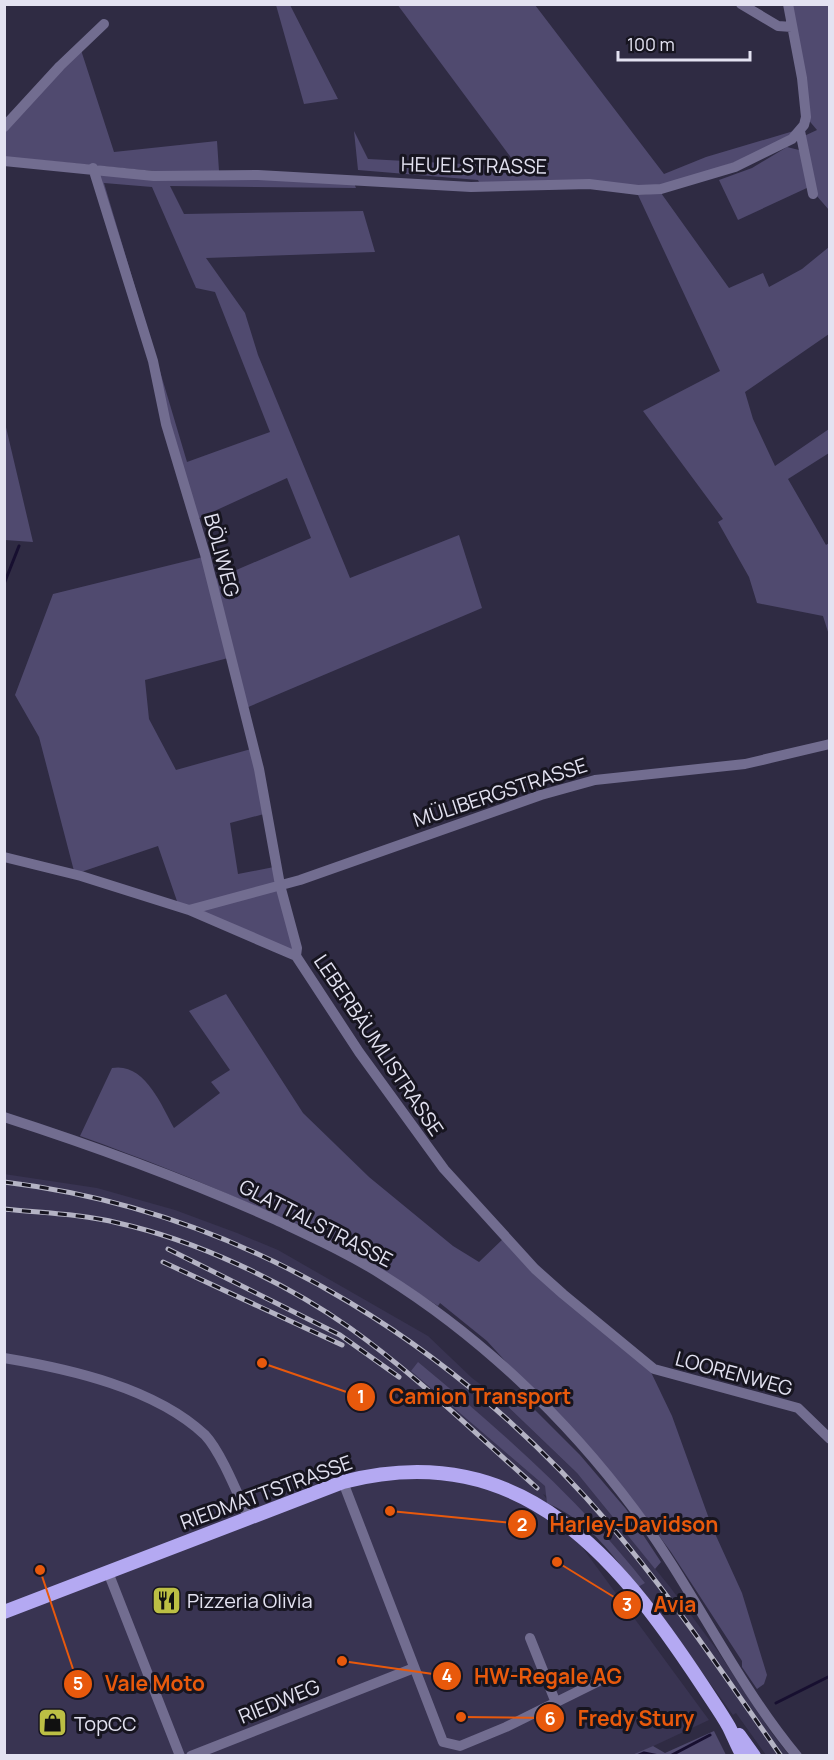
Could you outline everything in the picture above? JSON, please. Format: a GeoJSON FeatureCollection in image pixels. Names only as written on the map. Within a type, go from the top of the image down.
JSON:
{"type":"FeatureCollection","features":[{"type":"Feature","properties":{"kind":"main road","name":"RIEDMATTSTRASSE"},"geometry":{"type":"LineString","coordinates":[[4,1612],[343,1482],[383,1474],[455,1476],[501,1487],[556,1515],[600,1552],[629,1586],[730,1729],[734,1742],[743,1755]]}},
{"type":"Feature","properties":{"kind":"main road","name":"RIEDMATTSTRASSE"},"geometry":{"type":"LineString","coordinates":[[730,1729],[742,1737],[754,1755]]}},
{"type":"Feature","properties":{"kind":"street"},"geometry":{"type":"LineString","coordinates":[[741,4],[778,26],[792,27]]}},
{"type":"Feature","properties":{"kind":"street"},"geometry":{"type":"LineString","coordinates":[[788,4],[802,78],[806,117],[800,131],[813,194]]}},
{"type":"Feature","properties":{"kind":"street"},"geometry":{"type":"LineString","coordinates":[[4,127],[60,66],[104,24]]}},
{"type":"Feature","properties":{"kind":"street","name":"HEUELSTRASSE"},"geometry":{"type":"LineString","coordinates":[[4,161],[93,168],[154,176],[281,176],[471,187],[589,184],[638,190],[661,189],[735,167],[792,139],[800,131]]}},
{"type":"Feature","properties":{"kind":"street","name":"BÖLIWEG"},"geometry":{"type":"LineString","coordinates":[[93,168],[153,361],[166,424],[204,554],[259,769],[280,885],[297,948],[296,957]]}},
{"type":"Feature","properties":{"kind":"street","name":"MÜLIBERGSTRASSE"},"geometry":{"type":"LineString","coordinates":[[189,910],[280,885],[541,795],[595,780],[745,764],[830,744]]}},
{"type":"Feature","properties":{"kind":"street","name":"LEBERBÄUMLISTRASSE"},"geometry":{"type":"LineString","coordinates":[[4,856],[81,876],[189,910],[296,957],[358,1052],[444,1169],[536,1269],[654,1369]]}},
{"type":"Feature","properties":{"kind":"street","name":"GLATTALSTRASSE"},"geometry":{"type":"LineString","coordinates":[[4,1117],[149,1166],[321,1241],[382,1274],[447,1319],[525,1388],[607,1474],[655,1540],[766,1714],[797,1755]]}},
{"type":"Feature","properties":{"kind":"street"},"geometry":{"type":"LineString","coordinates":[[4,1358],[48,1365],[109,1382],[146,1397],[187,1422],[206,1437],[229,1476],[248,1517]]}},
{"type":"Feature","properties":{"kind":"street","name":"LOORENWEG"},"geometry":{"type":"LineString","coordinates":[[654,1369],[798,1408],[830,1439]]}},
{"type":"Feature","properties":{"kind":"street"},"geometry":{"type":"LineString","coordinates":[[343,1482],[443,1742],[460,1746],[506,1727],[605,1678]]}},
{"type":"Feature","properties":{"kind":"street"},"geometry":{"type":"LineString","coordinates":[[108,1572],[180,1755]]}},
{"type":"Feature","properties":{"kind":"street"},"geometry":{"type":"LineString","coordinates":[[530,1638],[556,1703]]}},
{"type":"Feature","properties":{"kind":"street","name":"RIEDWEG"},"geometry":{"type":"LineString","coordinates":[[191,1755],[414,1668]]}},
{"type":"Feature","properties":{"kind":"shaded area"},"geometry":{"type":"Polygon","coordinates":[[[397,4],[535,5],[664,174],[706,157],[797,130],[790,137],[747,158],[662,187],[480,184],[478,180],[358,170],[354,131],[368,159],[518,167],[397,4]]]}},
{"type":"Feature","properties":{"kind":"shaded area"},"geometry":{"type":"Polygon","coordinates":[[[276,5],[290,5],[338,99],[304,104],[276,5]]]}},
{"type":"Feature","properties":{"kind":"shaded area"},"geometry":{"type":"Polygon","coordinates":[[[788,5],[829,5],[829,210],[809,187],[738,220],[719,180],[752,168],[787,147],[807,152],[804,136],[817,130],[806,117],[788,5]]]}},
{"type":"Feature","properties":{"kind":"shaded area"},"geometry":{"type":"Polygon","coordinates":[[[81,50],[114,152],[217,141],[219,171],[154,171],[5,157],[4,131],[81,50]]]}},
{"type":"Feature","properties":{"kind":"shaded area"},"geometry":{"type":"Polygon","coordinates":[[[95,172],[354,183],[356,188],[170,186],[184,214],[363,211],[375,252],[206,258],[245,313],[258,355],[350,578],[459,535],[482,608],[246,708],[213,580],[311,538],[287,478],[197,519],[95,172]],[[104,183],[187,462],[270,432],[215,292],[196,288],[152,187],[104,183]]]}},
{"type":"Feature","properties":{"kind":"shaded area"},"geometry":{"type":"Polygon","coordinates":[[[661,193],[729,288],[763,273],[769,287],[802,269],[829,247],[829,334],[745,392],[753,419],[775,466],[829,429],[829,453],[788,479],[826,545],[829,543],[829,635],[823,616],[757,603],[749,577],[718,522],[723,519],[643,411],[720,371],[638,195],[661,193]]]}},
{"type":"Feature","properties":{"kind":"shaded area"},"geometry":{"type":"Polygon","coordinates":[[[5,423],[33,542],[5,540],[5,423]]]}},
{"type":"Feature","properties":{"kind":"shaded area"},"geometry":{"type":"Polygon","coordinates":[[[203,557],[228,658],[145,680],[149,719],[176,770],[251,749],[264,814],[230,823],[238,874],[274,867],[295,954],[178,904],[158,846],[81,872],[74,871],[39,737],[15,695],[53,594],[203,557]]]}},
{"type":"Feature","properties":{"kind":"shaded area"},"geometry":{"type":"Polygon","coordinates":[[[226,994],[303,1113],[369,1177],[453,1246],[479,1262],[505,1237],[649,1368],[672,1416],[712,1527],[742,1593],[767,1675],[764,1684],[757,1689],[742,1667],[742,1661],[671,1552],[637,1506],[487,1341],[440,1303],[438,1306],[353,1255],[264,1210],[173,1171],[80,1136],[112,1068],[133,1071],[142,1078],[157,1097],[174,1128],[220,1093],[211,1082],[230,1070],[189,1011],[226,994]]]}},
{"type":"Feature","properties":{"kind":"shaded area"},"geometry":{"type":"Polygon","coordinates":[[[4,1174],[97,1188],[175,1210],[237,1233],[278,1250],[428,1336],[472,1378],[500,1399],[577,1473],[670,1587],[717,1650],[771,1732],[789,1755],[766,1755],[736,1713],[733,1715],[609,1544],[580,1516],[543,1494],[709,1720],[632,1756],[5,1755],[4,1174]]]}},
{"type":"Feature","properties":{"kind":"shaded area"},"geometry":{"type":"Polygon","coordinates":[[[418,1362],[538,1466],[620,1552],[645,1583],[638,1587],[587,1528],[562,1510],[547,1503],[545,1486],[411,1371],[418,1362]]]}},
{"type":"Feature","properties":{"kind":"shaded area"},"geometry":{"type":"Polygon","coordinates":[[[500,1399],[534,1409],[580,1455],[626,1509],[661,1562],[655,1569],[577,1473],[500,1399]]]}},
{"type":"Feature","properties":{"kind":"shaded area"},"geometry":{"type":"Polygon","coordinates":[[[714,1731],[726,1755],[632,1755],[653,1746],[665,1753],[714,1731]]]}},
{"type":"Feature","properties":{"kind":"waterway"},"geometry":{"type":"LineString","coordinates":[[4,584],[19,546]]}},
{"type":"Feature","properties":{"kind":"waterway"},"geometry":{"type":"LineString","coordinates":[[776,1703],[830,1676]]}},
{"type":"Feature","properties":{"kind":"waterway"},"geometry":{"type":"LineString","coordinates":[[670,1756],[710,1735]]}},
{"type":"Feature","properties":{"kind":"waterway"},"geometry":{"type":"LineString","coordinates":[[637,1756],[644,1753],[659,1756]]}},
{"type":"Feature","properties":{"kind":"railway"},"geometry":{"type":"LineString","coordinates":[[4,1182],[96,1198],[185,1224],[269,1259],[350,1303],[426,1354],[498,1412],[565,1476],[627,1545],[687,1622],[781,1756]]}},
{"type":"Feature","properties":{"kind":"railway"},"geometry":{"type":"LineString","coordinates":[[4,1209],[61,1214],[118,1223],[178,1240],[268,1279],[325,1311],[374,1346],[422,1385],[537,1488]]}},
{"type":"Feature","properties":{"kind":"railway"},"geometry":{"type":"LineString","coordinates":[[168,1249],[340,1335],[399,1377]]}},
{"type":"Feature","properties":{"kind":"railway"},"geometry":{"type":"LineString","coordinates":[[163,1262],[342,1345]]}},
{"type":"Feature","properties":{"kind":"place","name":"Camion Transport"},"geometry":{"type":"Point","coordinates":[262,1363]}},
{"type":"Feature","properties":{"kind":"place","name":"Harley-Davidson"},"geometry":{"type":"Point","coordinates":[390,1511]}},
{"type":"Feature","properties":{"kind":"place","name":"Avia"},"geometry":{"type":"Point","coordinates":[557,1562]}},
{"type":"Feature","properties":{"kind":"place","name":"Vale Moto"},"geometry":{"type":"Point","coordinates":[40,1570]}},
{"type":"Feature","properties":{"kind":"place","name":"Pizzeria Olivia"},"geometry":{"type":"Point","coordinates":[166,1600]}},
{"type":"Feature","properties":{"kind":"place","name":"HW-Regale AG"},"geometry":{"type":"Point","coordinates":[342,1661]}},
{"type":"Feature","properties":{"kind":"place","name":"Fredy Stury"},"geometry":{"type":"Point","coordinates":[461,1717]}},
{"type":"Feature","properties":{"kind":"place","name":"TopCC"},"geometry":{"type":"Point","coordinates":[53,1723]}}]}
